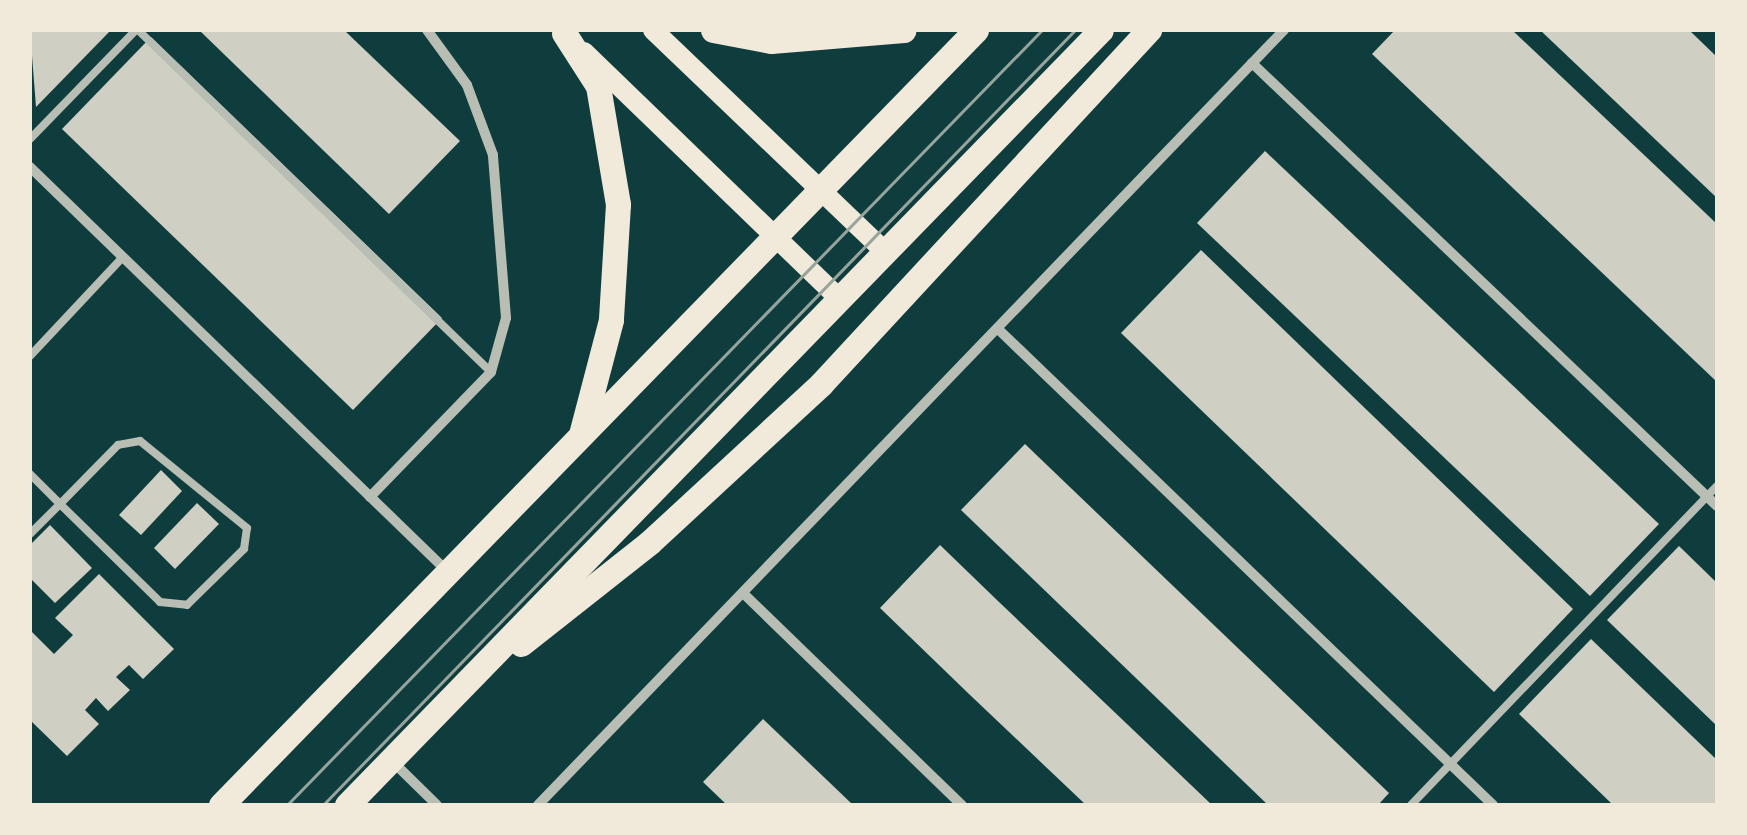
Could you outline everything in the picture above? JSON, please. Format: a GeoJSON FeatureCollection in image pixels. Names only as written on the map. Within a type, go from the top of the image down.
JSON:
{"type":"FeatureCollection","features":[{"type":"Feature","properties":{"kind":"main road"},"geometry":{"type":"LineString","coordinates":[[654,30],[884,250]]}},
{"type":"Feature","properties":{"kind":"main road"},"geometry":{"type":"LineString","coordinates":[[712,30],[771,41],[904,30]]}},
{"type":"Feature","properties":{"kind":"main road"},"geometry":{"type":"LineString","coordinates":[[221,805],[976,30]]}},
{"type":"Feature","properties":{"kind":"main road"},"geometry":{"type":"LineString","coordinates":[[347,805],[1101,30]]}},
{"type":"Feature","properties":{"kind":"main road"},"geometry":{"type":"LineString","coordinates":[[447,701],[650,542],[822,384],[1150,30]]}},
{"type":"Feature","properties":{"kind":"main road"},"geometry":{"type":"LineString","coordinates":[[563,31],[838,298]]}},
{"type":"Feature","properties":{"kind":"main road"},"geometry":{"type":"LineString","coordinates":[[563,31],[598,86],[618,204],[611,320],[580,439]]}},
{"type":"Feature","properties":{"kind":"street"},"geometry":{"type":"LineString","coordinates":[[370,497],[491,372],[506,318],[493,155],[467,85],[427,30]]}},
{"type":"Feature","properties":{"kind":"street"},"geometry":{"type":"LineString","coordinates":[[538,805],[745,596],[1284,30]]}},
{"type":"Feature","properties":{"kind":"street"},"geometry":{"type":"LineString","coordinates":[[1252,63],[1717,506]]}},
{"type":"Feature","properties":{"kind":"street"},"geometry":{"type":"LineString","coordinates":[[30,168],[449,573]]}},
{"type":"Feature","properties":{"kind":"street"},"geometry":{"type":"LineString","coordinates":[[998,329],[1493,805]]}},
{"type":"Feature","properties":{"kind":"street"},"geometry":{"type":"LineString","coordinates":[[745,596],[962,805]]}},
{"type":"Feature","properties":{"kind":"street"},"geometry":{"type":"LineString","coordinates":[[391,760],[437,805]]}},
{"type":"Feature","properties":{"kind":"lane"},"geometry":{"type":"LineString","coordinates":[[30,139],[137,30],[491,372]]}},
{"type":"Feature","properties":{"kind":"lane"},"geometry":{"type":"LineString","coordinates":[[30,356],[122,258]]}},
{"type":"Feature","properties":{"kind":"lane"},"geometry":{"type":"LineString","coordinates":[[30,474],[60,504],[160,602],[187,605],[244,549],[247,528],[140,441],[118,445],[60,504],[30,534]]}},
{"type":"Feature","properties":{"kind":"lane"},"geometry":{"type":"LineString","coordinates":[[1411,805],[1717,486]]}},
{"type":"Feature","properties":{"kind":"building"},"geometry":{"type":"Polygon","coordinates":[[[30,30],[111,30],[36,107],[30,30]]]}},
{"type":"Feature","properties":{"kind":"building"},"geometry":{"type":"Polygon","coordinates":[[[199,30],[344,30],[460,141],[389,214],[199,30]]]}},
{"type":"Feature","properties":{"kind":"building"},"geometry":{"type":"Polygon","coordinates":[[[1395,30],[1512,30],[1717,224],[1717,382],[1372,54],[1395,30]]]}},
{"type":"Feature","properties":{"kind":"building"},"geometry":{"type":"Polygon","coordinates":[[[1540,30],[1689,30],[1717,57],[1717,198],[1540,30]]]}},
{"type":"Feature","properties":{"kind":"building"},"geometry":{"type":"Polygon","coordinates":[[[151,37],[442,318],[353,410],[62,129],[151,37]]]}},
{"type":"Feature","properties":{"kind":"building"},"geometry":{"type":"Polygon","coordinates":[[[1265,151],[1659,524],[1590,596],[1197,223],[1265,151]]]}},
{"type":"Feature","properties":{"kind":"building"},"geometry":{"type":"Polygon","coordinates":[[[1201,250],[1573,609],[1494,692],[1121,333],[1201,250]]]}},
{"type":"Feature","properties":{"kind":"building"},"geometry":{"type":"Polygon","coordinates":[[[1025,444],[1389,793],[1378,805],[1268,805],[961,510],[1025,444]]]}},
{"type":"Feature","properties":{"kind":"building"},"geometry":{"type":"Polygon","coordinates":[[[161,470],[182,491],[141,535],[119,515],[161,470]]]}},
{"type":"Feature","properties":{"kind":"building"},"geometry":{"type":"Polygon","coordinates":[[[197,503],[219,524],[175,569],[154,548],[197,503]]]}},
{"type":"Feature","properties":{"kind":"building"},"geometry":{"type":"Polygon","coordinates":[[[50,525],[92,568],[55,603],[30,578],[30,545],[50,525]]]}},
{"type":"Feature","properties":{"kind":"building"},"geometry":{"type":"Polygon","coordinates":[[[940,545],[1212,805],[1086,805],[969,694],[880,608],[940,545]]]}},
{"type":"Feature","properties":{"kind":"building"},"geometry":{"type":"Polygon","coordinates":[[[1679,546],[1717,583],[1717,726],[1607,620],[1679,546]]]}},
{"type":"Feature","properties":{"kind":"building"},"geometry":{"type":"Polygon","coordinates":[[[99,574],[174,649],[143,679],[129,665],[116,677],[130,690],[108,711],[96,698],[85,710],[99,724],[67,756],[30,720],[30,630],[54,654],[73,635],[55,618],[99,574]]]}},
{"type":"Feature","properties":{"kind":"building"},"geometry":{"type":"Polygon","coordinates":[[[1591,639],[1717,760],[1717,805],[1613,805],[1519,714],[1591,639]]]}},
{"type":"Feature","properties":{"kind":"building"},"geometry":{"type":"Polygon","coordinates":[[[763,719],[853,805],[727,805],[703,782],[763,719]]]}},
{"type":"Feature","properties":{"kind":"tram line"},"geometry":{"type":"LineString","coordinates":[[287,805],[1042,30]]}},
{"type":"Feature","properties":{"kind":"tram line"},"geometry":{"type":"LineString","coordinates":[[323,805],[1075,30]]}}]}
